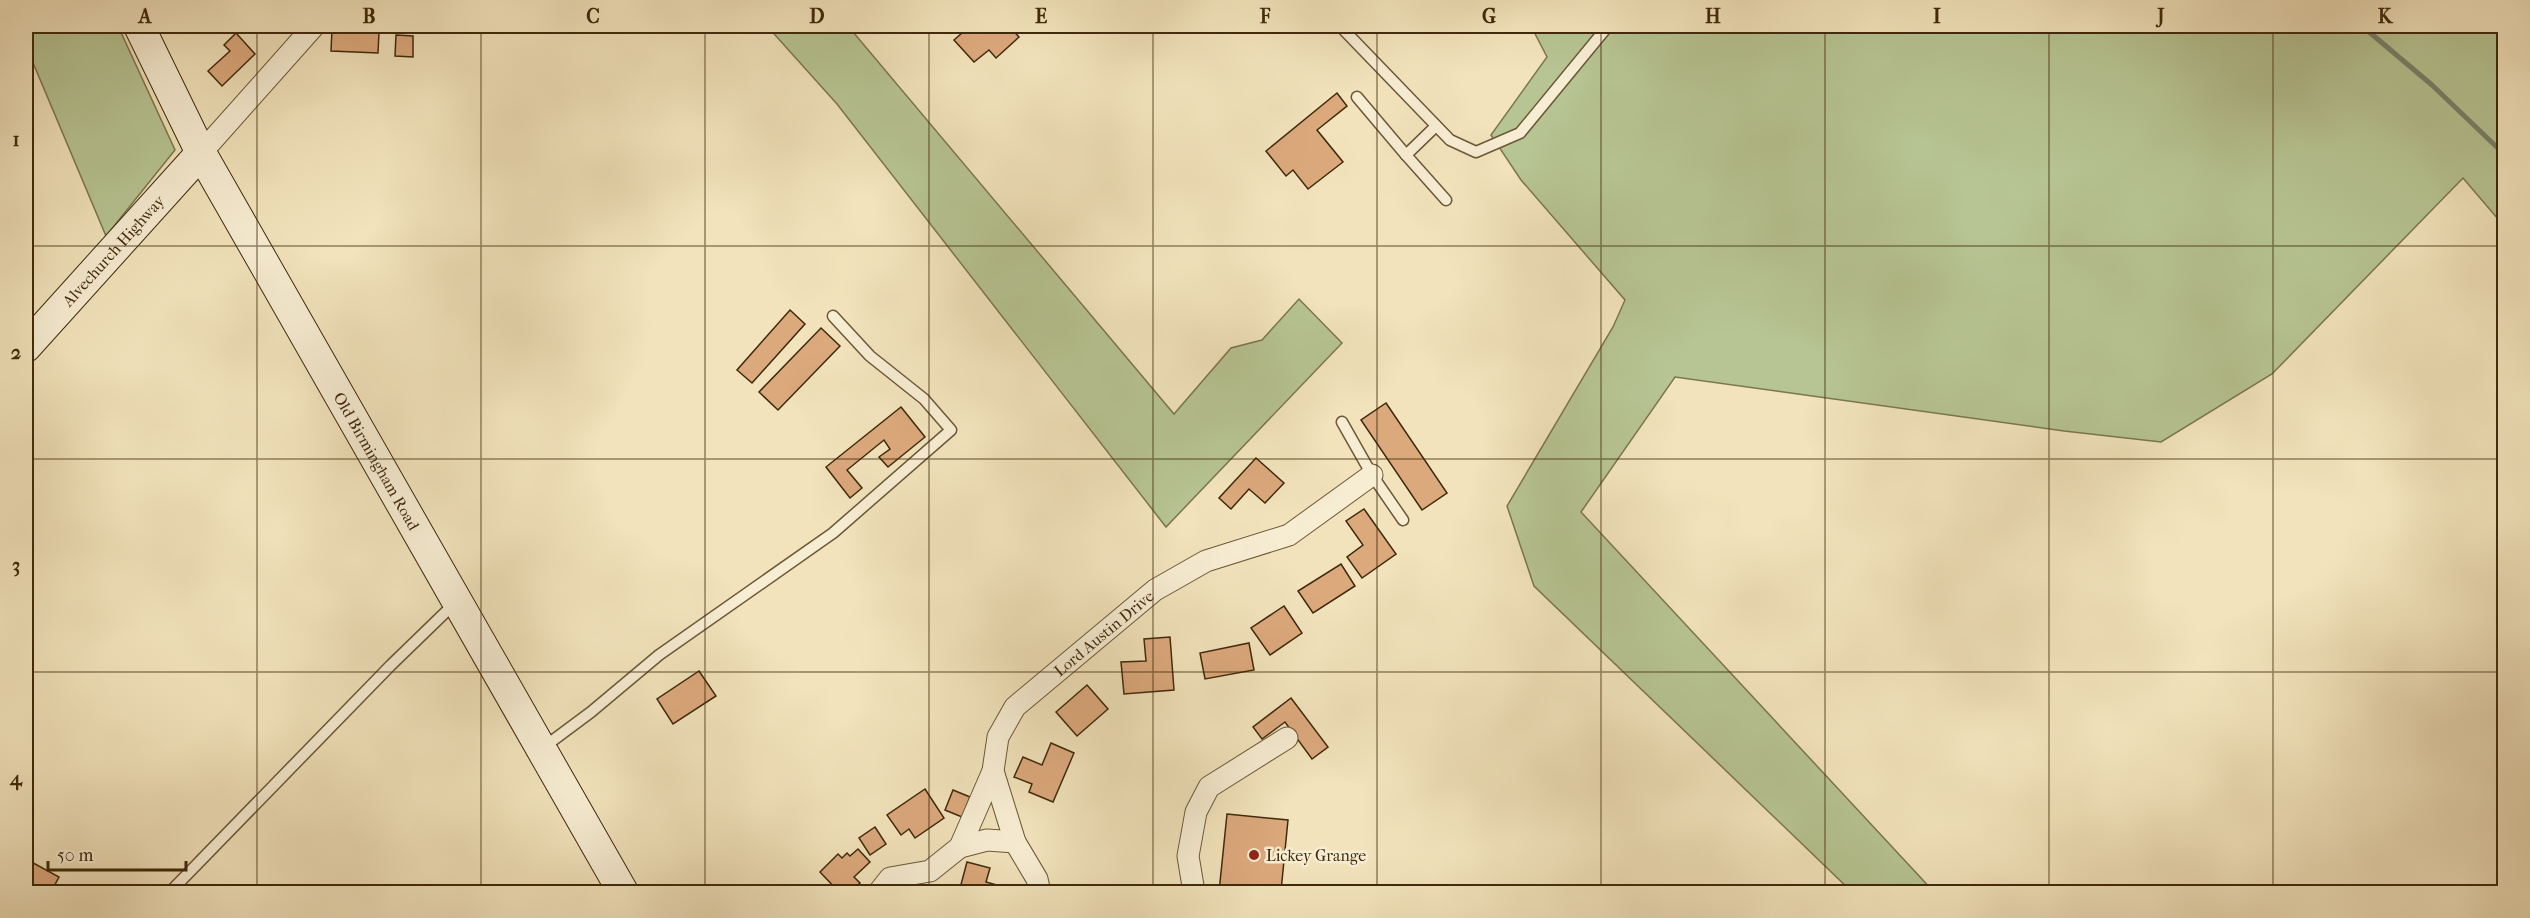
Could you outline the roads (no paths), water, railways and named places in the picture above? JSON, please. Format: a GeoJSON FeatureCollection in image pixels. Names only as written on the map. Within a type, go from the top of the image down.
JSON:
{"type":"FeatureCollection","features":[{"type":"Feature","properties":{"kind":"main road","name":"Old Birmingham Road"},"geometry":{"type":"LineString","coordinates":[[139,26],[201,153],[623,892]]}},
{"type":"Feature","properties":{"kind":"main road","name":"Alvechurch Highway"},"geometry":{"type":"LineString","coordinates":[[26,347],[201,153]]}},
{"type":"Feature","properties":{"kind":"street"},"geometry":{"type":"LineString","coordinates":[[201,153],[314,26]]}},
{"type":"Feature","properties":{"kind":"street","name":"Lord Austin Drive"},"geometry":{"type":"LineString","coordinates":[[1040,892],[1037,879],[1015,842],[993,771],[998,737],[1015,707],[1155,590],[1206,561],[1289,535],[1372,475]]}},
{"type":"Feature","properties":{"kind":"street"},"geometry":{"type":"LineString","coordinates":[[1194,892],[1188,856],[1196,812],[1209,787],[1287,738]]}},
{"type":"Feature","properties":{"kind":"street"},"geometry":{"type":"LineString","coordinates":[[960,847],[993,771]]}},
{"type":"Feature","properties":{"kind":"street"},"geometry":{"type":"LineString","coordinates":[[879,892],[890,878],[930,871],[960,847],[987,840],[1015,842]]}},
{"type":"Feature","properties":{"kind":"lane"},"geometry":{"type":"LineString","coordinates":[[1340,26],[1450,140],[1476,152],[1520,133],[1607,26]]}},
{"type":"Feature","properties":{"kind":"lane"},"geometry":{"type":"LineString","coordinates":[[1357,97],[1446,200]]}},
{"type":"Feature","properties":{"kind":"lane"},"geometry":{"type":"LineString","coordinates":[[1406,155],[1436,126]]}},
{"type":"Feature","properties":{"kind":"lane"},"geometry":{"type":"LineString","coordinates":[[541,748],[591,712],[659,655],[833,533],[951,430],[924,399],[870,356],[833,316]]}},
{"type":"Feature","properties":{"kind":"lane"},"geometry":{"type":"LineString","coordinates":[[1342,422],[1372,475],[1403,520]]}},
{"type":"Feature","properties":{"kind":"lane"},"geometry":{"type":"LineString","coordinates":[[170,892],[367,689],[457,601]]}},
{"type":"Feature","properties":{"kind":"waterway"},"geometry":{"type":"LineString","coordinates":[[2366,26],[2368,31],[2432,85],[2504,154]]}},
{"type":"Feature","properties":{"kind":"place","name":"Lickey Grange"},"geometry":{"type":"Point","coordinates":[1254,855]}}]}
